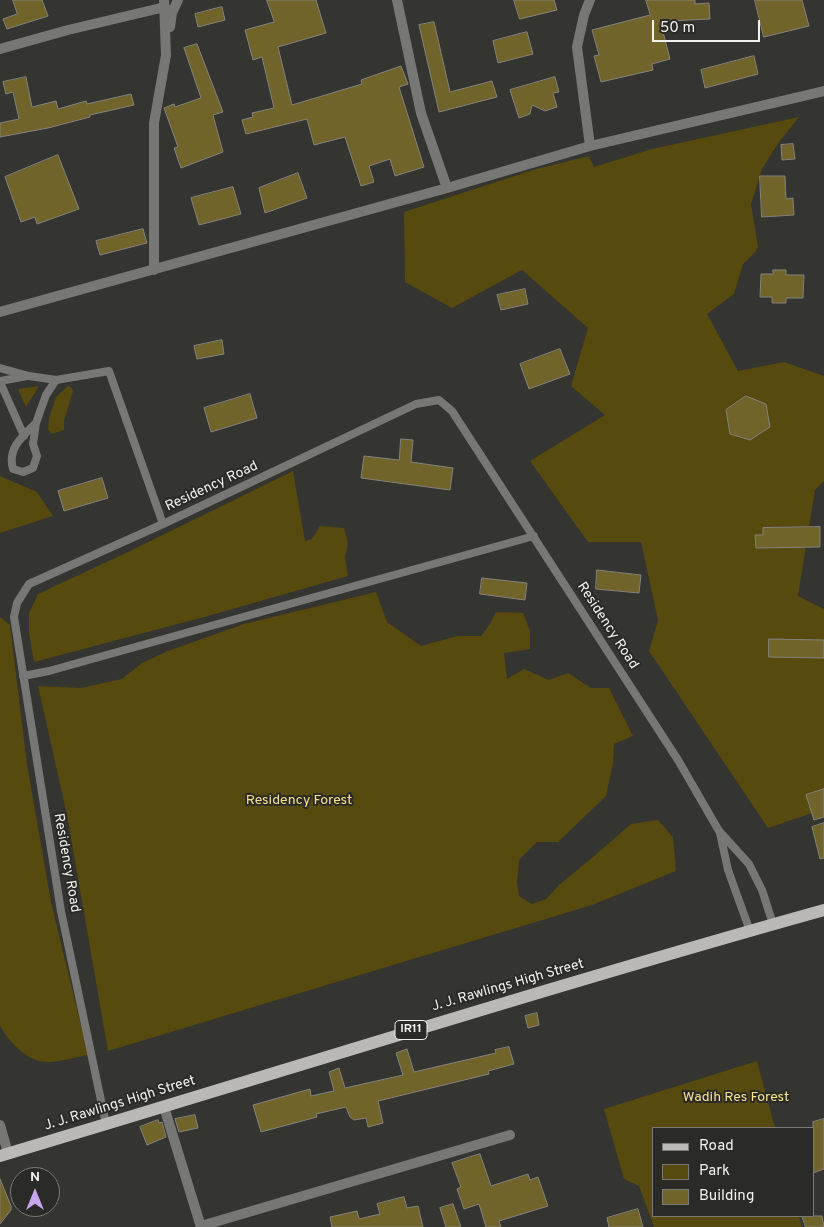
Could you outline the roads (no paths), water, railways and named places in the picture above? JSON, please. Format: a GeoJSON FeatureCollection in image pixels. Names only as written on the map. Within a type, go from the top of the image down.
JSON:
{"type":"FeatureCollection","features":[{"type":"Feature","properties":{"kind":"main road","name":"J. J. Rawlings High Street"},"geometry":{"type":"LineString","coordinates":[[4,1155],[422,1027],[824,910]]}},
{"type":"Feature","properties":{"kind":"street"},"geometry":{"type":"LineString","coordinates":[[154,270],[154,123],[172,13],[178,0]]}},
{"type":"Feature","properties":{"kind":"street"},"geometry":{"type":"LineString","coordinates":[[397,0],[421,112],[447,188]]}},
{"type":"Feature","properties":{"kind":"street"},"geometry":{"type":"LineString","coordinates":[[590,0],[584,14],[577,47],[590,146]]}},
{"type":"Feature","properties":{"kind":"street"},"geometry":{"type":"LineString","coordinates":[[0,49],[164,3],[166,55]]}},
{"type":"Feature","properties":{"kind":"street"},"geometry":{"type":"LineString","coordinates":[[0,312],[447,188],[590,146],[824,91]]}},
{"type":"Feature","properties":{"kind":"street"},"geometry":{"type":"LineString","coordinates":[[164,1107],[201,1227],[510,1135]]}},
{"type":"Feature","properties":{"kind":"street"},"geometry":{"type":"LineString","coordinates":[[0,1125],[4,1155]]}},
{"type":"Feature","properties":{"kind":"lane"},"geometry":{"type":"LineString","coordinates":[[0,368],[29,376],[56,380],[109,371],[163,524]]}},
{"type":"Feature","properties":{"kind":"lane"},"geometry":{"type":"LineString","coordinates":[[24,436],[0,382],[29,376]]}},
{"type":"Feature","properties":{"kind":"lane"},"geometry":{"type":"LineString","coordinates":[[36,423],[14,447],[10,460],[13,469],[24,472],[33,468],[37,456],[33,444],[36,423],[46,395],[56,380]]}},
{"type":"Feature","properties":{"kind":"lane","name":"Residency Road"},"geometry":{"type":"LineString","coordinates":[[106,1124],[61,911],[14,617],[17,603],[29,584],[163,524],[416,404],[438,400],[452,411],[678,760],[719,831],[749,864],[762,890],[773,924]]}},
{"type":"Feature","properties":{"kind":"lane"},"geometry":{"type":"LineString","coordinates":[[23,676],[49,671],[534,536]]}},
{"type":"Feature","properties":{"kind":"lane","name":"Residency Road"},"geometry":{"type":"LineString","coordinates":[[719,831],[728,870],[750,931]]}},
{"type":"Feature","properties":{"kind":"park label","name":"Residency Forest"},"geometry":{"type":"Point","coordinates":[299,801]}},
{"type":"Feature","properties":{"kind":"park label","name":"Wadih Res Forest"},"geometry":{"type":"Point","coordinates":[736,1098]}}]}
